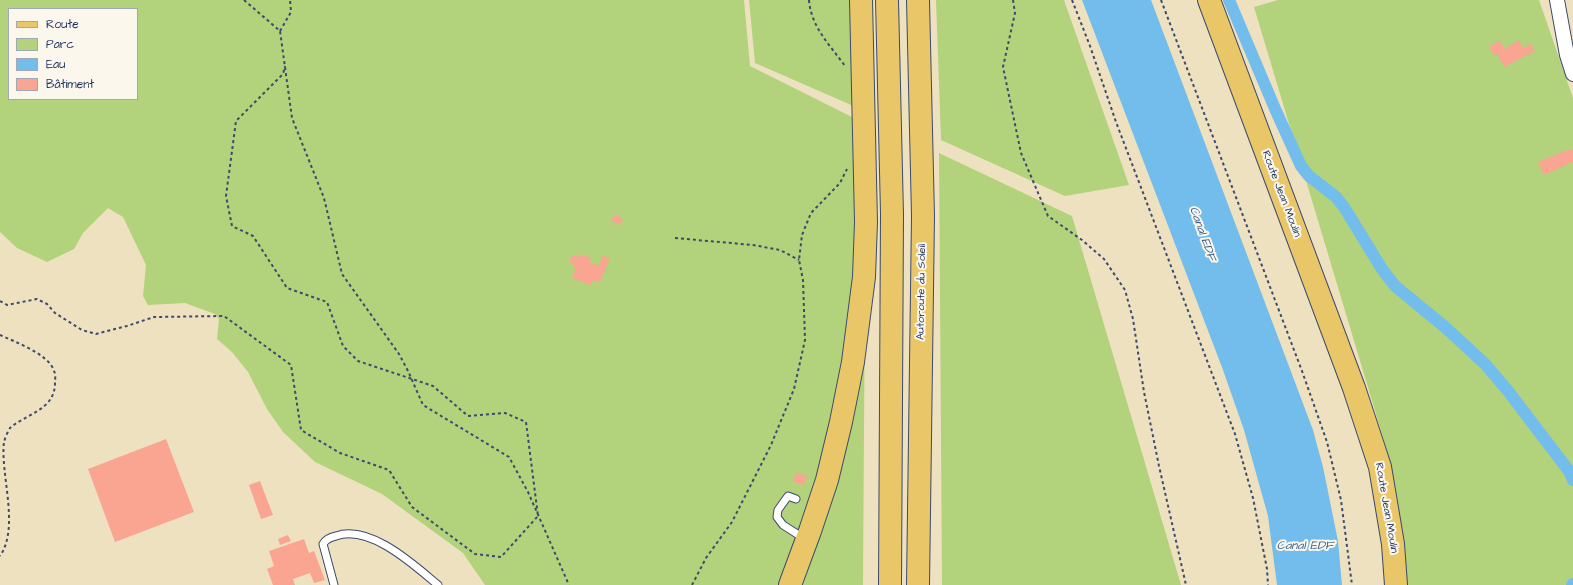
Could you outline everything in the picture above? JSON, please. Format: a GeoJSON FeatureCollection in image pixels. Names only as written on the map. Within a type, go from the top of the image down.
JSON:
{"type":"FeatureCollection","features":[{"type":"Feature","properties":{"kind":"main road"},"geometry":{"type":"LineString","coordinates":[[790,585],[827,480],[842,422],[864,277],[866,222],[861,0]]}},
{"type":"Feature","properties":{"kind":"main road"},"geometry":{"type":"LineString","coordinates":[[887,0],[892,214],[890,585]]}},
{"type":"Feature","properties":{"kind":"main road","name":"Autoroute du Soleil"},"geometry":{"type":"LineString","coordinates":[[918,0],[923,216],[918,585]]}},
{"type":"Feature","properties":{"kind":"main road","name":"Route Jean Moulin"},"geometry":{"type":"LineString","coordinates":[[1209,0],[1354,388],[1380,468],[1394,544],[1396,585]]}},
{"type":"Feature","properties":{"kind":"main road","name":"Route Jean Moulin"},"geometry":{"type":"LineString","coordinates":[[1354,388],[1371,465],[1384,550],[1386,585]]}},
{"type":"Feature","properties":{"kind":"street"},"geometry":{"type":"LineString","coordinates":[[1557,0],[1567,56],[1573,74]]}},
{"type":"Feature","properties":{"kind":"lane"},"geometry":{"type":"LineString","coordinates":[[796,499],[788,496],[778,510],[777,516],[783,525],[807,540]]}},
{"type":"Feature","properties":{"kind":"lane"},"geometry":{"type":"LineString","coordinates":[[334,585],[323,544],[325,541],[333,537],[352,533],[364,536],[388,546],[438,585]]}},
{"type":"Feature","properties":{"kind":"path"},"geometry":{"type":"LineString","coordinates":[[244,0],[280,31]]}},
{"type":"Feature","properties":{"kind":"path"},"geometry":{"type":"LineString","coordinates":[[290,0],[291,12],[280,31],[292,118],[324,198],[342,274],[399,354],[423,405],[509,457],[528,492],[569,585]]}},
{"type":"Feature","properties":{"kind":"path"},"geometry":{"type":"LineString","coordinates":[[810,0],[810,10],[818,30],[849,71]]}},
{"type":"Feature","properties":{"kind":"path"},"geometry":{"type":"LineString","coordinates":[[1013,0],[1014,12],[1003,67],[1021,153],[1048,216],[1082,240],[1104,259],[1125,290],[1133,319],[1144,392],[1159,466],[1186,585]]}},
{"type":"Feature","properties":{"kind":"path"},"geometry":{"type":"LineString","coordinates":[[1072,0],[1090,46],[1116,122],[1235,434],[1253,498],[1267,569],[1268,585]]}},
{"type":"Feature","properties":{"kind":"path"},"geometry":{"type":"LineString","coordinates":[[1161,0],[1299,363],[1327,442],[1342,500],[1352,585]]}},
{"type":"Feature","properties":{"kind":"path"},"geometry":{"type":"LineString","coordinates":[[0,300],[7,305],[37,299],[47,304],[55,313],[82,330],[96,334],[154,317],[224,316],[291,365],[301,430],[340,453],[389,470],[412,506],[475,554],[501,557],[538,516],[526,422],[506,413],[468,416],[433,386],[411,377],[358,361],[344,346],[327,302],[286,288],[253,236],[232,226],[226,196],[236,121],[282,74],[285,66]]}},
{"type":"Feature","properties":{"kind":"path"},"geometry":{"type":"LineString","coordinates":[[692,585],[706,558],[732,522],[771,445],[794,389],[805,340],[803,280],[799,260],[802,235],[811,213],[840,183],[850,164]]}},
{"type":"Feature","properties":{"kind":"path"},"geometry":{"type":"LineString","coordinates":[[675,238],[753,245],[780,250],[799,260]]}},
{"type":"Feature","properties":{"kind":"path"},"geometry":{"type":"LineString","coordinates":[[0,335],[42,354],[54,371],[55,387],[53,396],[42,408],[10,429],[3,443],[1,466],[8,534],[0,556]]}},
{"type":"Feature","properties":{"kind":"green space"},"geometry":{"type":"Polygon","coordinates":[[[0,0],[744,0],[750,66],[866,124],[863,585],[485,585],[463,553],[382,494],[315,462],[283,432],[267,409],[248,372],[232,352],[217,339],[219,319],[215,314],[185,303],[148,305],[143,296],[146,265],[123,217],[108,208],[83,233],[74,249],[47,262],[17,248],[0,232],[0,0]]]}},
{"type":"Feature","properties":{"kind":"green space"},"geometry":{"type":"Polygon","coordinates":[[[749,0],[866,0],[874,115],[755,63],[749,0]]]}},
{"type":"Feature","properties":{"kind":"green space"},"geometry":{"type":"Polygon","coordinates":[[[936,0],[1064,0],[1129,185],[1065,196],[941,140],[936,0]]]}},
{"type":"Feature","properties":{"kind":"green space"},"geometry":{"type":"Polygon","coordinates":[[[1278,0],[1539,0],[1573,98],[1573,585],[1404,585],[1403,565],[1390,461],[1254,7],[1278,0]]]}},
{"type":"Feature","properties":{"kind":"green space"},"geometry":{"type":"Polygon","coordinates":[[[939,153],[1072,216],[1181,585],[942,585],[939,153]]]}},
{"type":"Feature","properties":{"kind":"water","name":"Canal EDF"},"geometry":{"type":"Polygon","coordinates":[[[1082,0],[1151,0],[1313,430],[1323,467],[1338,541],[1342,585],[1277,585],[1268,516],[1244,430],[1223,370],[1082,0]]]}},
{"type":"Feature","properties":{"kind":"building"},"geometry":{"type":"Polygon","coordinates":[[[1500,40],[1504,49],[1519,40],[1523,48],[1531,44],[1535,51],[1504,67],[1497,53],[1494,55],[1489,47],[1500,40]]]}},
{"type":"Feature","properties":{"kind":"building"},"geometry":{"type":"Polygon","coordinates":[[[1573,149],[1573,162],[1544,175],[1538,162],[1573,149]]]}},
{"type":"Feature","properties":{"kind":"building"},"geometry":{"type":"Polygon","coordinates":[[[616,214],[623,220],[619,225],[611,220],[616,214]]]}},
{"type":"Feature","properties":{"kind":"building"},"geometry":{"type":"Polygon","coordinates":[[[580,254],[591,258],[589,262],[599,266],[602,256],[610,258],[600,282],[593,280],[591,285],[572,278],[576,268],[573,267],[574,264],[569,262],[572,255],[579,257],[580,254]]]}},
{"type":"Feature","properties":{"kind":"building"},"geometry":{"type":"Polygon","coordinates":[[[166,439],[194,512],[115,542],[88,469],[166,439]]]}},
{"type":"Feature","properties":{"kind":"building"},"geometry":{"type":"Polygon","coordinates":[[[796,473],[807,476],[804,485],[793,482],[796,473]]]}},
{"type":"Feature","properties":{"kind":"building"},"geometry":{"type":"Polygon","coordinates":[[[260,481],[273,515],[261,519],[249,485],[260,481]]]}},
{"type":"Feature","properties":{"kind":"building"},"geometry":{"type":"Polygon","coordinates":[[[288,535],[291,541],[280,545],[278,539],[288,535]]]}},
{"type":"Feature","properties":{"kind":"building"},"geometry":{"type":"Polygon","coordinates":[[[304,539],[309,553],[314,551],[325,580],[314,583],[310,573],[293,579],[295,585],[273,585],[267,569],[274,566],[269,551],[304,539]]]}},
{"type":"Feature","properties":{"kind":"waterway"},"geometry":{"type":"LineString","coordinates":[[1229,0],[1301,166],[1309,176],[1336,197],[1344,207],[1382,269],[1395,286],[1445,327],[1485,364],[1508,391],[1569,471],[1573,480]]}}]}
